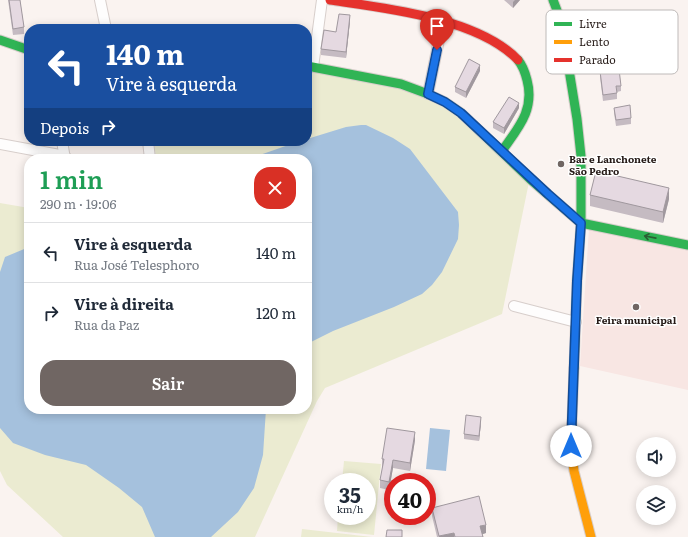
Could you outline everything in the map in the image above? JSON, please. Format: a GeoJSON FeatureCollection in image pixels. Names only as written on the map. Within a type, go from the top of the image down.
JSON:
{"type":"FeatureCollection","features":[{"type":"Feature","properties":{"kind":"street"},"geometry":{"type":"LineString","coordinates":[[100,0],[105,24]]}},
{"type":"Feature","properties":{"kind":"street"},"geometry":{"type":"LineString","coordinates":[[312,55],[322,0]]}},
{"type":"Feature","properties":{"kind":"street"},"geometry":{"type":"LineString","coordinates":[[330,0],[407,12],[443,20],[475,32],[499,45],[514,56],[522,66],[528,85],[530,98],[526,113],[512,138],[502,151]]}},
{"type":"Feature","properties":{"kind":"street"},"geometry":{"type":"LineString","coordinates":[[553,0],[557,10]]}},
{"type":"Feature","properties":{"kind":"street"},"geometry":{"type":"LineString","coordinates":[[428,94],[443,20]]}},
{"type":"Feature","properties":{"kind":"street"},"geometry":{"type":"LineString","coordinates":[[0,40],[24,48]]}},
{"type":"Feature","properties":{"kind":"street"},"geometry":{"type":"LineString","coordinates":[[312,66],[401,84],[445,102],[461,113],[556,202],[581,223],[688,245]]}},
{"type":"Feature","properties":{"kind":"street"},"geometry":{"type":"LineString","coordinates":[[570,74],[581,156],[581,223],[571,446],[574,471],[591,537]]}},
{"type":"Feature","properties":{"kind":"street"},"geometry":{"type":"LineString","coordinates":[[0,144],[24,145]]}},
{"type":"Feature","properties":{"kind":"street"},"geometry":{"type":"LineString","coordinates":[[32,146],[54,154]]}},
{"type":"Feature","properties":{"kind":"street"},"geometry":{"type":"LineString","coordinates":[[514,306],[576,322]]}},
{"type":"Feature","properties":{"kind":"shaded area","name":"Feira municipal"},"geometry":{"type":"Polygon","coordinates":[[[589,228],[688,248],[688,390],[580,366],[589,228]]]}},
{"type":"Feature","properties":{"kind":"green space"},"geometry":{"type":"Polygon","coordinates":[[[312,71],[404,88],[457,113],[529,182],[502,314],[325,388],[312,412],[312,154],[155,154],[155,146],[312,146],[312,71]]]}},
{"type":"Feature","properties":{"kind":"green space"},"geometry":{"type":"Polygon","coordinates":[[[0,203],[24,207],[24,414],[311,414],[255,537],[63,537],[7,485],[0,471],[0,203]]]}},
{"type":"Feature","properties":{"kind":"green space"},"geometry":{"type":"Polygon","coordinates":[[[344,461],[381,464],[376,515],[376,473],[343,473],[344,461]]]}},
{"type":"Feature","properties":{"kind":"green space"},"geometry":{"type":"Polygon","coordinates":[[[337,525],[375,525],[374,535],[337,531],[337,525]]]}},
{"type":"Feature","properties":{"kind":"green space"},"geometry":{"type":"Polygon","coordinates":[[[302,529],[372,537],[301,537],[302,529]]]}},
{"type":"Feature","properties":{"kind":"water"},"geometry":{"type":"Polygon","coordinates":[[[366,125],[393,138],[410,149],[458,212],[458,239],[442,272],[432,285],[422,294],[394,307],[333,331],[312,342],[312,154],[262,154],[286,146],[312,146],[312,137],[346,127],[366,125]]]}},
{"type":"Feature","properties":{"kind":"water"},"geometry":{"type":"Polygon","coordinates":[[[24,249],[24,414],[266,414],[263,455],[254,488],[238,512],[211,537],[155,537],[142,507],[119,488],[86,465],[45,455],[13,443],[0,428],[0,272],[5,257],[24,249]]]}},
{"type":"Feature","properties":{"kind":"water"},"geometry":{"type":"Polygon","coordinates":[[[430,428],[450,430],[446,471],[426,469],[430,428]]]}},
{"type":"Feature","properties":{"kind":"building"},"geometry":{"type":"Polygon","coordinates":[[[9,0],[20,0],[24,27],[13,29],[9,0]]]}},
{"type":"Feature","properties":{"kind":"building"},"geometry":{"type":"Polygon","coordinates":[[[339,14],[350,15],[346,52],[321,49],[324,30],[336,32],[339,14]]]}},
{"type":"Feature","properties":{"kind":"building"},"geometry":{"type":"Polygon","coordinates":[[[469,59],[480,65],[466,92],[455,87],[469,59]]]}},
{"type":"Feature","properties":{"kind":"building"},"geometry":{"type":"Polygon","coordinates":[[[600,74],[620,74],[621,86],[616,86],[617,93],[603,95],[600,74]]]}},
{"type":"Feature","properties":{"kind":"building"},"geometry":{"type":"Polygon","coordinates":[[[509,97],[519,103],[504,128],[493,122],[509,97]]]}},
{"type":"Feature","properties":{"kind":"building"},"geometry":{"type":"Polygon","coordinates":[[[630,105],[631,118],[616,120],[614,108],[630,105]]]}},
{"type":"Feature","properties":{"kind":"building"},"geometry":{"type":"Polygon","coordinates":[[[596,171],[669,188],[663,212],[590,195],[596,171]]]}},
{"type":"Feature","properties":{"kind":"building"},"geometry":{"type":"Polygon","coordinates":[[[466,415],[481,417],[479,436],[464,434],[466,415]]]}},
{"type":"Feature","properties":{"kind":"building"},"geometry":{"type":"Polygon","coordinates":[[[387,428],[415,432],[410,463],[393,460],[391,473],[384,473],[384,481],[380,480],[384,459],[382,459],[387,428]]]}},
{"type":"Feature","properties":{"kind":"building"},"geometry":{"type":"Polygon","coordinates":[[[479,496],[486,525],[480,526],[483,537],[455,537],[454,533],[439,536],[436,524],[436,507],[479,496]]]}},
{"type":"Feature","properties":{"kind":"building"},"geometry":{"type":"Polygon","coordinates":[[[387,530],[402,530],[402,537],[386,537],[387,530]]]}},
{"type":"Feature","properties":{"kind":"traffic: fast"},"geometry":{"type":"LineString","coordinates":[[553,0],[557,10]]}},
{"type":"Feature","properties":{"kind":"traffic: fast"},"geometry":{"type":"LineString","coordinates":[[0,40],[24,48]]}},
{"type":"Feature","properties":{"kind":"traffic: fast"},"geometry":{"type":"LineString","coordinates":[[502,151],[524,118],[529,101],[529,91],[526,77],[523,67],[518,60]]}},
{"type":"Feature","properties":{"kind":"traffic: fast"},"geometry":{"type":"LineString","coordinates":[[312,67],[401,84],[445,102],[461,113],[530,179],[581,223],[688,245]]}},
{"type":"Feature","properties":{"kind":"traffic: fast"},"geometry":{"type":"LineString","coordinates":[[570,74],[581,156],[581,223],[574,368]]}},
{"type":"Feature","properties":{"kind":"traffic: slow"},"geometry":{"type":"LineString","coordinates":[[574,368],[571,446],[574,471],[591,537]]}},
{"type":"Feature","properties":{"kind":"traffic: jam"},"geometry":{"type":"LineString","coordinates":[[330,0],[403,11],[430,17],[479,34],[501,46],[518,60]]}},
{"type":"Feature","properties":{"kind":"place","name":"Bar e Lanchonete São Pedro"},"geometry":{"type":"Point","coordinates":[561,164]}},
{"type":"Feature","properties":{"kind":"place","name":"Feira municipal"},"geometry":{"type":"Point","coordinates":[636,307]}},
{"type":"Feature","properties":{"kind":"route"},"geometry":{"type":"LineString","coordinates":[[437,50],[428,94],[445,102],[461,113],[556,202],[581,223],[577,281],[571,446]]}}]}
